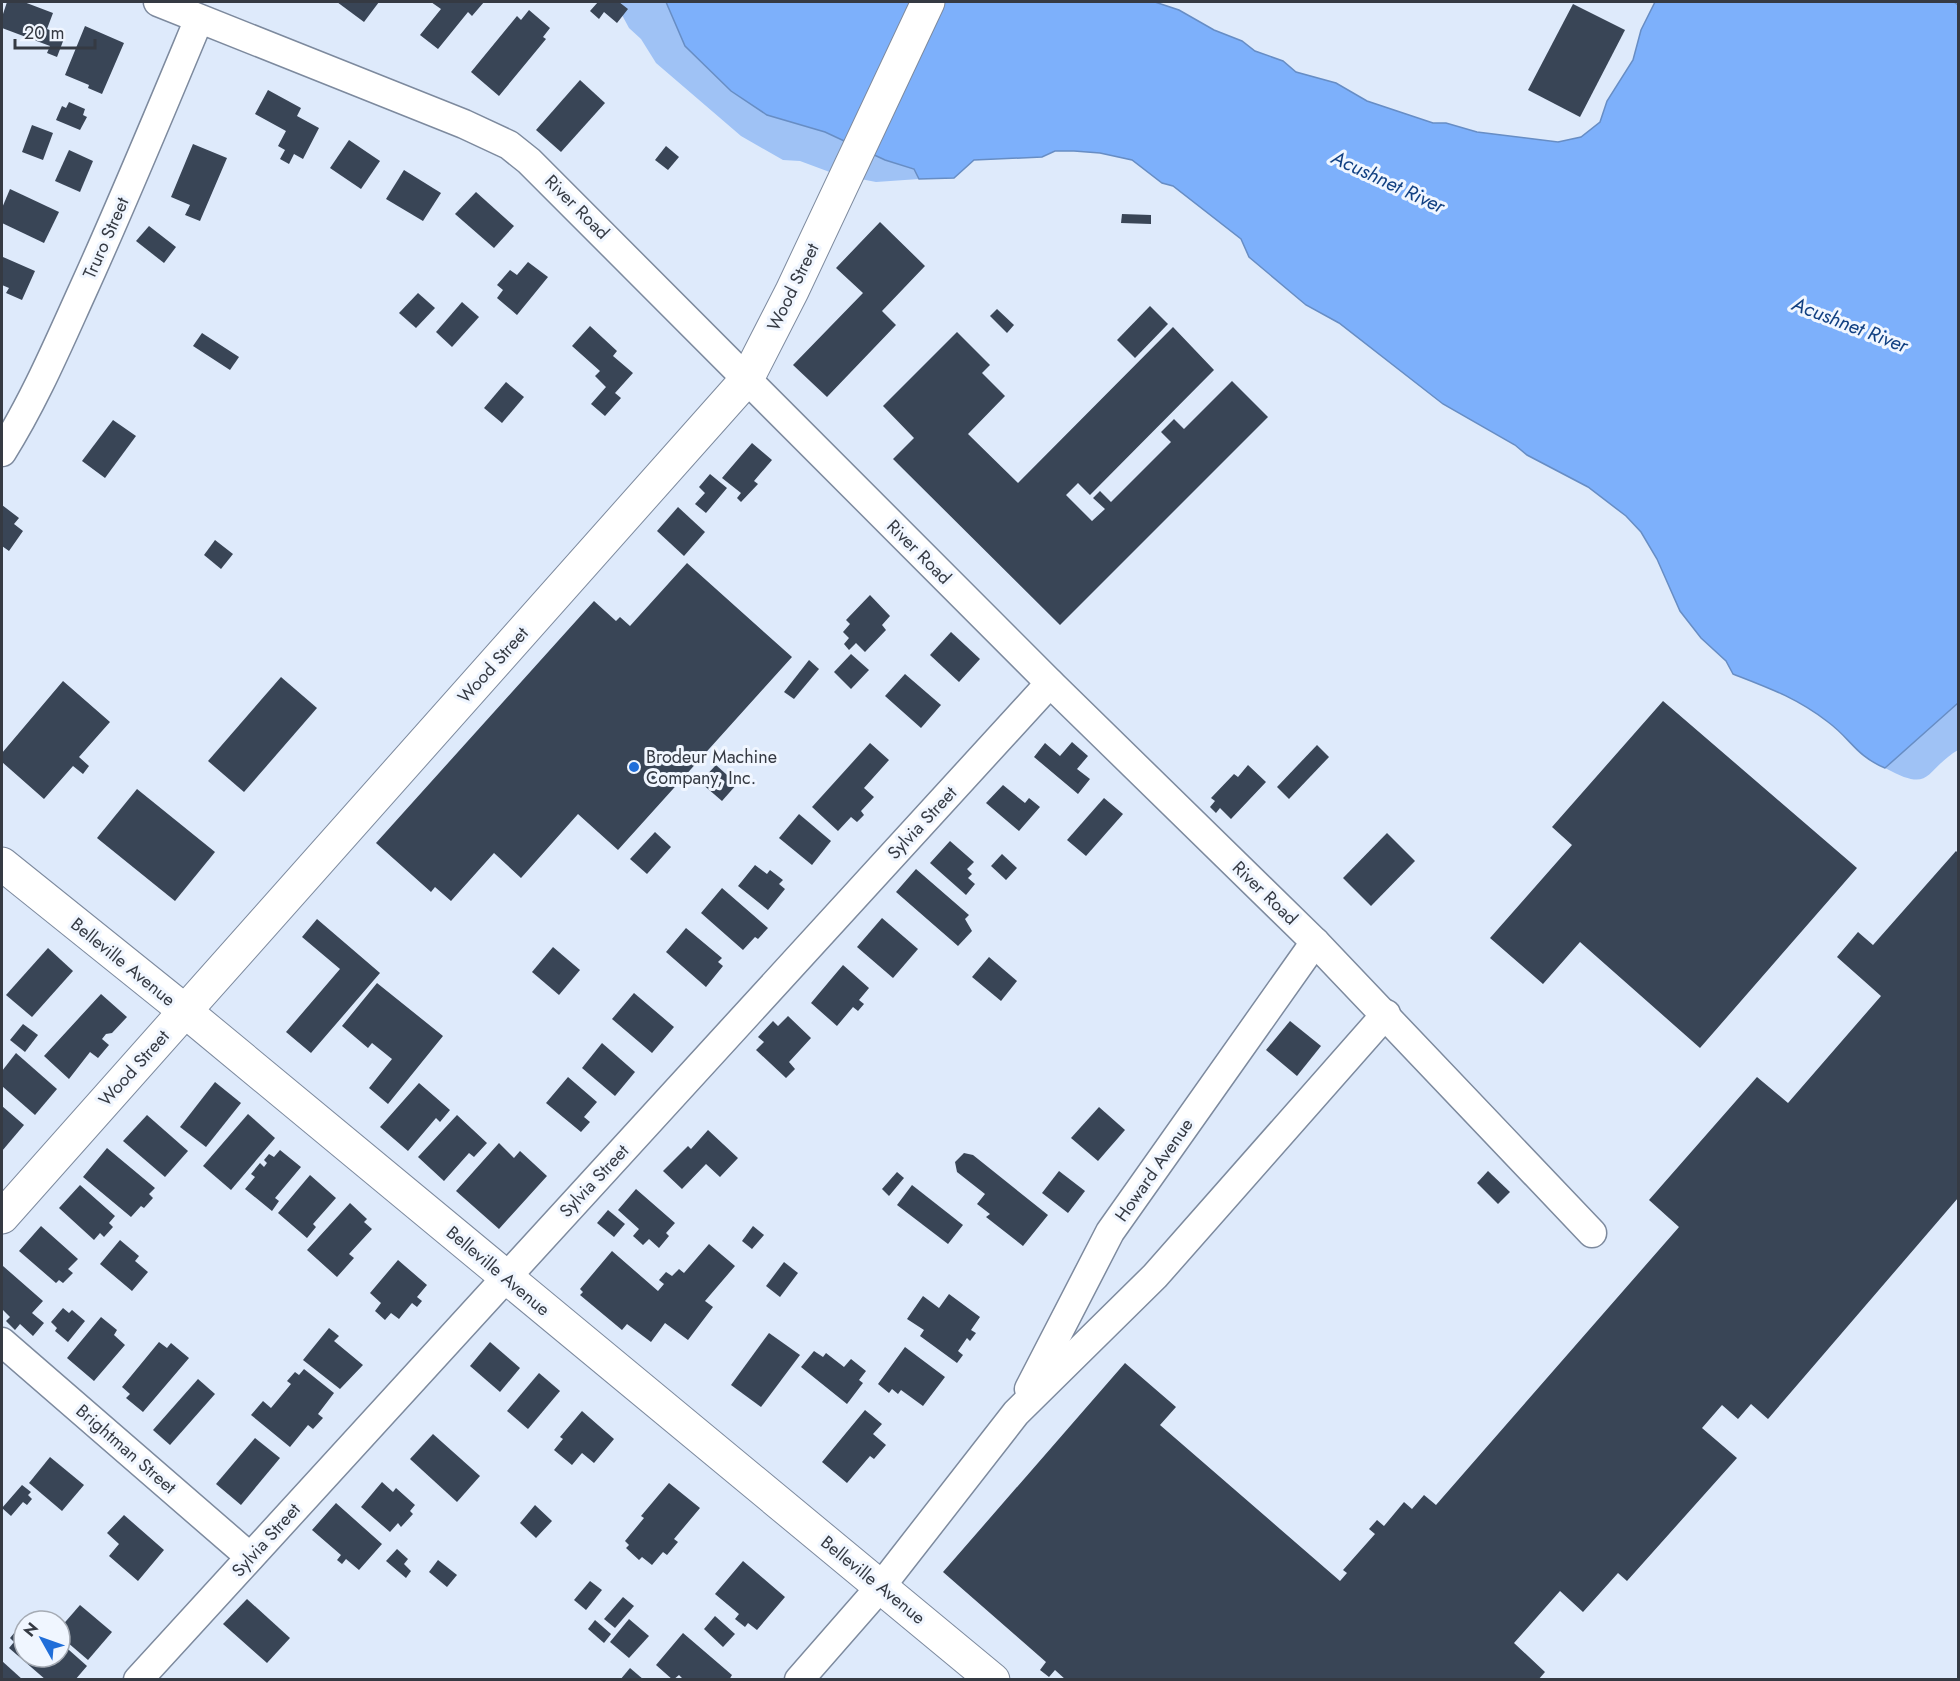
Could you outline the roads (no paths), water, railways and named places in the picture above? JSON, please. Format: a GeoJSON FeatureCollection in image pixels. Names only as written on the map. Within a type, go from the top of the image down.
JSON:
{"type":"FeatureCollection","features":[{"type":"Feature","properties":{"kind":"street","name":"River Road"},"geometry":{"type":"LineString","coordinates":[[158,2],[464,124],[509,145],[547,177],[1050,683],[1315,942],[1592,1233]]}},
{"type":"Feature","properties":{"kind":"street","name":"Wood Street"},"geometry":{"type":"LineString","coordinates":[[2,1217],[747,379],[928,2]]}},
{"type":"Feature","properties":{"kind":"street","name":"Truro Street"},"geometry":{"type":"LineString","coordinates":[[2,452],[18,426],[58,345],[125,197],[199,19]]}},
{"type":"Feature","properties":{"kind":"street","name":"Sylvia Street"},"geometry":{"type":"LineString","coordinates":[[138,1680],[1050,683]]}},
{"type":"Feature","properties":{"kind":"street","name":"Belleville Avenue"},"geometry":{"type":"LineString","coordinates":[[2,864],[185,1011],[993,1680]]}},
{"type":"Feature","properties":{"kind":"street","name":"Howard Avenue"},"geometry":{"type":"LineString","coordinates":[[1016,1413],[1110,1232],[1315,942]]}},
{"type":"Feature","properties":{"kind":"street","name":"Howard Avenue"},"geometry":{"type":"LineString","coordinates":[[799,1680],[882,1586],[1016,1413],[1155,1276],[1386,1014]]}},
{"type":"Feature","properties":{"kind":"street","name":"Brightman Street"},"geometry":{"type":"LineString","coordinates":[[2,1342],[250,1557]]}},
{"type":"Feature","properties":{"kind":"water","name":"Acushnet River"},"geometry":{"type":"Polygon","coordinates":[[[666,2],[1155,2],[1179,10],[1214,30],[1242,41],[1255,51],[1283,61],[1296,72],[1336,83],[1367,101],[1433,123],[1446,123],[1477,132],[1558,142],[1581,137],[1600,122],[1607,101],[1633,60],[1641,30],[1655,2],[1954,2],[1958,5],[1958,703],[1885,768],[1875,763],[1860,753],[1836,728],[1805,706],[1733,674],[1726,661],[1701,638],[1680,611],[1657,559],[1641,532],[1626,516],[1588,487],[1527,455],[1515,445],[1443,404],[1339,323],[1306,305],[1249,257],[1241,239],[1173,186],[1162,183],[1132,160],[1100,153],[1055,151],[1042,157],[974,160],[954,178],[919,179],[914,169],[885,160],[825,132],[767,115],[731,91],[685,46],[666,2]]]}},
{"type":"Feature","properties":{"kind":"place","name":"Brodeur Machine Company, Inc."},"geometry":{"type":"Point","coordinates":[634,767]}}]}
